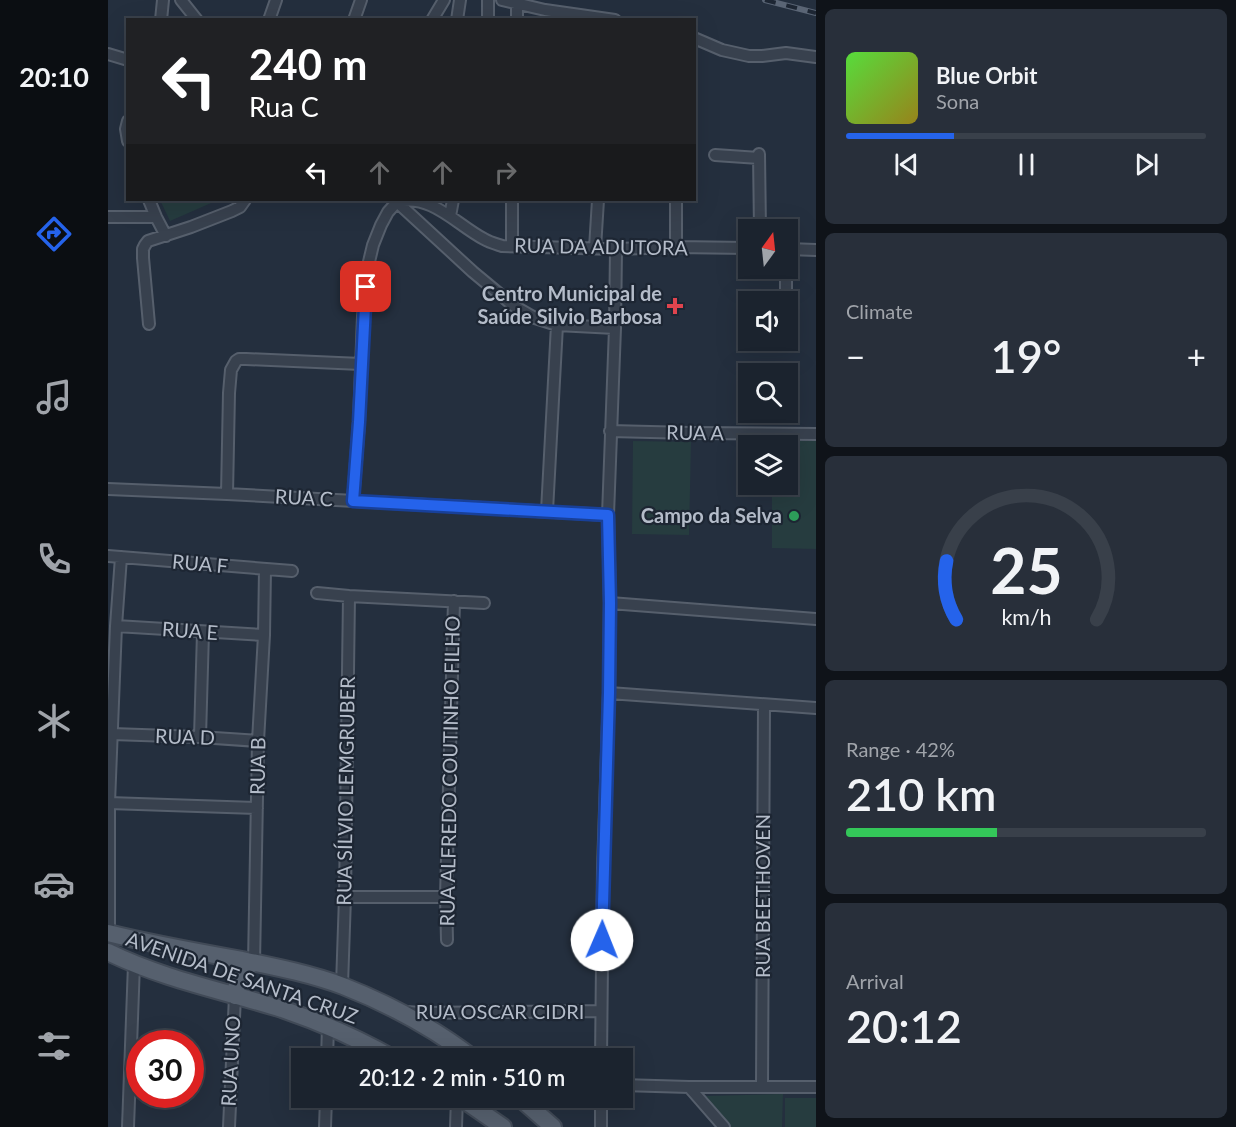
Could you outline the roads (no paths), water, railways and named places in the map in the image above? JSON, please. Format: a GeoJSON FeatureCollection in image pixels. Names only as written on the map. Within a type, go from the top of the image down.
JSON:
{"type":"FeatureCollection","features":[{"type":"Feature","properties":{"kind":"main road","name":"AVENIDA DE SANTA CRUZ"},"geometry":{"type":"LineString","coordinates":[[109,933],[254,963],[342,986],[398,1011],[427,1027],[454,1048]]}},
{"type":"Feature","properties":{"kind":"main road","name":"AVENIDA DE SANTA CRUZ"},"geometry":{"type":"LineString","coordinates":[[108,952],[134,964],[328,1026],[375,1048]]}},
{"type":"Feature","properties":{"kind":"main road"},"geometry":{"type":"LineString","coordinates":[[235,996],[240,973],[245,967],[254,963]]}},
{"type":"Feature","properties":{"kind":"main road"},"geometry":{"type":"LineString","coordinates":[[474,1108],[503,1127]]}},
{"type":"Feature","properties":{"kind":"main road"},"geometry":{"type":"LineString","coordinates":[[531,1108],[553,1127]]}},
{"type":"Feature","properties":{"kind":"street"},"geometry":{"type":"LineString","coordinates":[[161,18],[163,0]]}},
{"type":"Feature","properties":{"kind":"street"},"geometry":{"type":"LineString","coordinates":[[181,0],[195,18]]}},
{"type":"Feature","properties":{"kind":"street"},"geometry":{"type":"LineString","coordinates":[[270,18],[276,0]]}},
{"type":"Feature","properties":{"kind":"street"},"geometry":{"type":"LineString","coordinates":[[355,18],[361,0]]}},
{"type":"Feature","properties":{"kind":"street"},"geometry":{"type":"LineString","coordinates":[[433,18],[444,0]]}},
{"type":"Feature","properties":{"kind":"street"},"geometry":{"type":"LineString","coordinates":[[457,18],[460,0]]}},
{"type":"Feature","properties":{"kind":"street"},"geometry":{"type":"LineString","coordinates":[[488,0],[488,18]]}},
{"type":"Feature","properties":{"kind":"street"},"geometry":{"type":"LineString","coordinates":[[502,0],[544,15],[598,18]]}},
{"type":"Feature","properties":{"kind":"street"},"geometry":{"type":"LineString","coordinates":[[517,4],[517,18]]}},
{"type":"Feature","properties":{"kind":"street"},"geometry":{"type":"LineString","coordinates":[[696,39],[722,50],[749,56],[786,53],[816,57]]}},
{"type":"Feature","properties":{"kind":"street"},"geometry":{"type":"LineString","coordinates":[[108,54],[126,59]]}},
{"type":"Feature","properties":{"kind":"street"},"geometry":{"type":"LineString","coordinates":[[716,155],[759,156],[760,219]]}},
{"type":"Feature","properties":{"kind":"street"},"geometry":{"type":"LineString","coordinates":[[149,201],[166,236]]}},
{"type":"Feature","properties":{"kind":"street"},"geometry":{"type":"LineString","coordinates":[[149,324],[143,249],[148,241],[232,211],[240,207],[243,201]]}},
{"type":"Feature","properties":{"kind":"street"},"geometry":{"type":"LineString","coordinates":[[353,501],[363,316],[368,266],[381,225],[395,201],[514,306],[535,318],[556,325],[615,328]]}},
{"type":"Feature","properties":{"kind":"street","name":"RUA DA ADUTORA"},"geometry":{"type":"LineString","coordinates":[[412,201],[434,207],[484,240],[502,246],[616,249],[738,248]]}},
{"type":"Feature","properties":{"kind":"street"},"geometry":{"type":"LineString","coordinates":[[450,216],[453,201]]}},
{"type":"Feature","properties":{"kind":"street"},"geometry":{"type":"LineString","coordinates":[[512,201],[512,246]]}},
{"type":"Feature","properties":{"kind":"street"},"geometry":{"type":"LineString","coordinates":[[595,248],[598,201]]}},
{"type":"Feature","properties":{"kind":"street"},"geometry":{"type":"LineString","coordinates":[[676,201],[676,247]]}},
{"type":"Feature","properties":{"kind":"street"},"geometry":{"type":"LineString","coordinates":[[108,217],[156,217]]}},
{"type":"Feature","properties":{"kind":"street"},"geometry":{"type":"LineString","coordinates":[[601,1048],[603,868],[609,693],[608,515],[616,249]]}},
{"type":"Feature","properties":{"kind":"street"},"geometry":{"type":"LineString","coordinates":[[798,249],[816,250]]}},
{"type":"Feature","properties":{"kind":"street"},"geometry":{"type":"LineString","coordinates":[[546,512],[556,325]]}},
{"type":"Feature","properties":{"kind":"street"},"geometry":{"type":"LineString","coordinates":[[227,494],[229,393],[231,370],[236,361],[239,359],[361,364]]}},
{"type":"Feature","properties":{"kind":"street","name":"RUA A"},"geometry":{"type":"LineString","coordinates":[[610,431],[691,434],[816,434]]}},
{"type":"Feature","properties":{"kind":"street","name":"RUA C"},"geometry":{"type":"LineString","coordinates":[[108,489],[608,515]]}},
{"type":"Feature","properties":{"kind":"street","name":"RUA F"},"geometry":{"type":"LineString","coordinates":[[108,556],[292,571]]}},
{"type":"Feature","properties":{"kind":"street"},"geometry":{"type":"LineString","coordinates":[[109,933],[109,803],[121,557]]}},
{"type":"Feature","properties":{"kind":"street","name":"RUA B"},"geometry":{"type":"LineString","coordinates":[[254,963],[258,741],[265,569]]}},
{"type":"Feature","properties":{"kind":"street"},"geometry":{"type":"LineString","coordinates":[[317,593],[484,603]]}},
{"type":"Feature","properties":{"kind":"street","name":"RUA SÍLVIO LEMGRUBER"},"geometry":{"type":"LineString","coordinates":[[342,986],[349,596]]}},
{"type":"Feature","properties":{"kind":"street","name":"RUA ALFREDO COUTINHO FILHO"},"geometry":{"type":"LineString","coordinates":[[447,940],[446,897],[454,601]]}},
{"type":"Feature","properties":{"kind":"street"},"geometry":{"type":"LineString","coordinates":[[610,603],[816,619]]}},
{"type":"Feature","properties":{"kind":"street","name":"RUA E"},"geometry":{"type":"LineString","coordinates":[[116,626],[264,635]]}},
{"type":"Feature","properties":{"kind":"street"},"geometry":{"type":"LineString","coordinates":[[200,737],[202,632]]}},
{"type":"Feature","properties":{"kind":"street"},"geometry":{"type":"LineString","coordinates":[[609,693],[816,708]]}},
{"type":"Feature","properties":{"kind":"street","name":"RUA BEETHOVEN"},"geometry":{"type":"LineString","coordinates":[[762,1086],[764,705]]}},
{"type":"Feature","properties":{"kind":"street","name":"RUA D"},"geometry":{"type":"LineString","coordinates":[[112,734],[258,741]]}},
{"type":"Feature","properties":{"kind":"street"},"geometry":{"type":"LineString","coordinates":[[109,803],[257,808]]}},
{"type":"Feature","properties":{"kind":"street"},"geometry":{"type":"LineString","coordinates":[[345,897],[446,897]]}},
{"type":"Feature","properties":{"kind":"street"},"geometry":{"type":"LineString","coordinates":[[128,1127],[134,964]]}},
{"type":"Feature","properties":{"kind":"street","name":"RUA UNO"},"geometry":{"type":"LineString","coordinates":[[229,1127],[235,996]]}},
{"type":"Feature","properties":{"kind":"street","name":"RUA OSCAR CIDRI"},"geometry":{"type":"LineString","coordinates":[[398,1011],[421,1013],[601,1011]]}},
{"type":"Feature","properties":{"kind":"street"},"geometry":{"type":"LineString","coordinates":[[327,1048],[328,1026]]}},
{"type":"Feature","properties":{"kind":"street"},"geometry":{"type":"LineString","coordinates":[[633,1085],[816,1087]]}},
{"type":"Feature","properties":{"kind":"street"},"geometry":{"type":"LineString","coordinates":[[689,1087],[724,1127]]}},
{"type":"Feature","properties":{"kind":"street"},"geometry":{"type":"LineString","coordinates":[[326,1108],[326,1127]]}},
{"type":"Feature","properties":{"kind":"street"},"geometry":{"type":"LineString","coordinates":[[456,1127],[458,1108]]}},
{"type":"Feature","properties":{"kind":"street"},"geometry":{"type":"LineString","coordinates":[[601,1108],[601,1127]]}},
{"type":"Feature","properties":{"kind":"railway"},"geometry":{"type":"LineString","coordinates":[[765,0],[816,13]]}},
{"type":"Feature","properties":{"kind":"place","name":"Centro Municipal de Saúde Silvio Barbosa"},"geometry":{"type":"Point","coordinates":[675,306]}},
{"type":"Feature","properties":{"kind":"place","name":"Campo da Selva"},"geometry":{"type":"Point","coordinates":[794,516]}}]}
